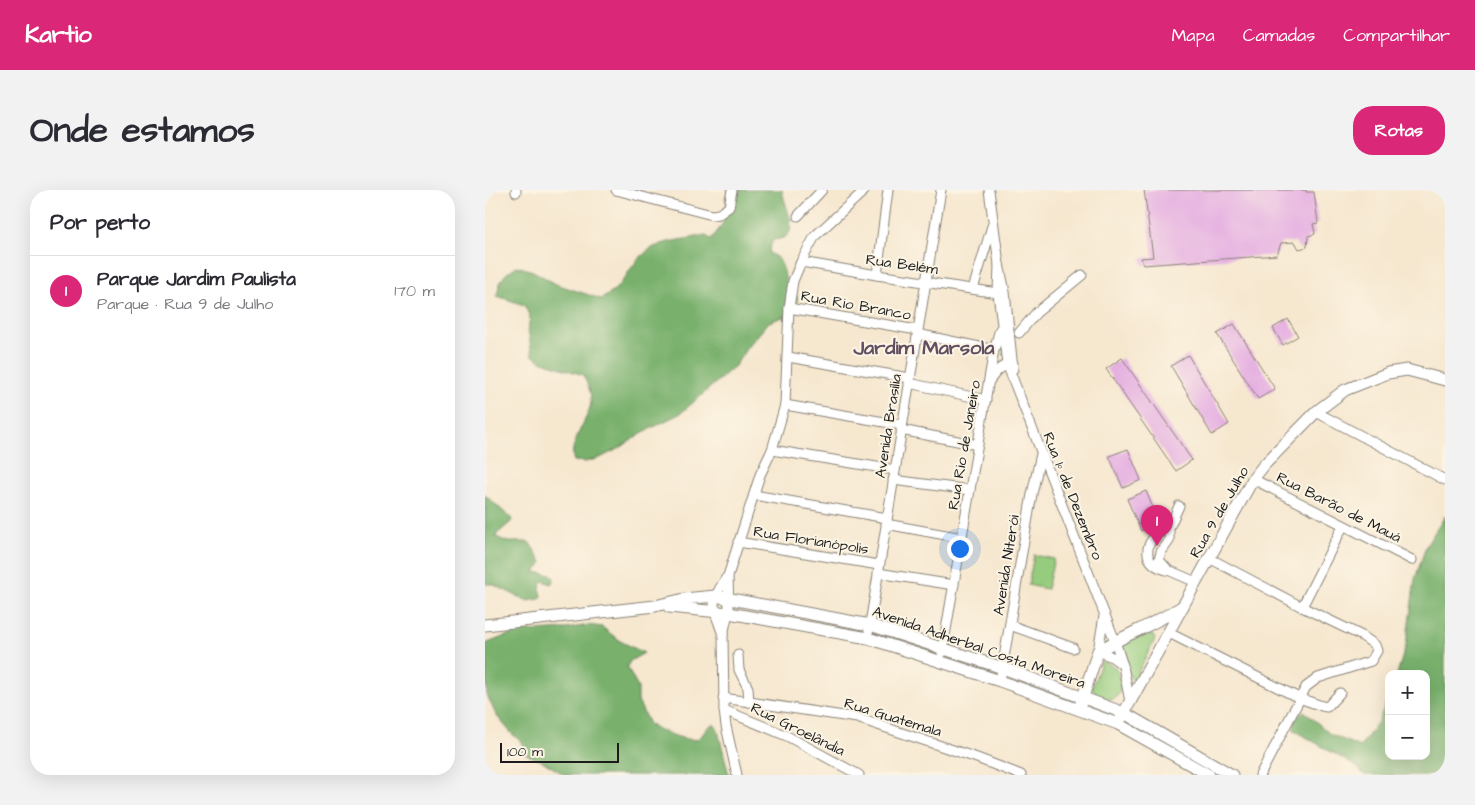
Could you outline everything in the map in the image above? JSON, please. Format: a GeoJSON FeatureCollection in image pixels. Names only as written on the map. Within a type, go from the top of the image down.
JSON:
{"type":"FeatureCollection","features":[{"type":"Feature","properties":{"kind":"main road","name":"Rua 9 de Julho"},"geometry":{"type":"LineString","coordinates":[[1119,724],[1209,558],[1253,479],[1263,465],[1316,412],[1345,390],[1387,374],[1407,370],[1445,380]]}},
{"type":"Feature","properties":{"kind":"main road","name":"Avenida Adherbal Costa Moreira"},"geometry":{"type":"LineString","coordinates":[[655,606],[684,599],[715,596],[870,625],[1003,668],[1081,703],[1209,775]]}},
{"type":"Feature","properties":{"kind":"main road"},"geometry":{"type":"LineString","coordinates":[[1081,703],[1098,651],[1185,605]]}},
{"type":"Feature","properties":{"kind":"main road","name":"Avenida Adherbal Costa Moreira"},"geometry":{"type":"LineString","coordinates":[[655,606],[685,607],[729,613],[868,638],[1000,681],[1124,713],[1233,775]]}},
{"type":"Feature","properties":{"kind":"main road"},"geometry":{"type":"LineString","coordinates":[[485,625],[655,606]]}},
{"type":"Feature","properties":{"kind":"main road"},"geometry":{"type":"LineString","coordinates":[[1144,627],[1160,629],[1169,633]]}},
{"type":"Feature","properties":{"kind":"street"},"geometry":{"type":"LineString","coordinates":[[616,190],[712,215],[719,214],[729,207],[731,190]]}},
{"type":"Feature","properties":{"kind":"street"},"geometry":{"type":"LineString","coordinates":[[798,216],[822,190]]}},
{"type":"Feature","properties":{"kind":"street"},"geometry":{"type":"LineString","coordinates":[[723,635],[713,602],[727,576],[760,476],[772,450],[785,404],[789,308],[793,281],[815,236],[865,190]]}},
{"type":"Feature","properties":{"kind":"street","name":"Avenida Brasília"},"geometry":{"type":"LineString","coordinates":[[868,638],[941,190]]}},
{"type":"Feature","properties":{"kind":"street","name":"Rua 1º de Dezembro"},"geometry":{"type":"LineString","coordinates":[[989,190],[999,264],[1005,292],[1007,365]]}},
{"type":"Feature","properties":{"kind":"street"},"geometry":{"type":"LineString","coordinates":[[877,275],[886,192]]}},
{"type":"Feature","properties":{"kind":"street"},"geometry":{"type":"LineString","coordinates":[[973,289],[993,223]]}},
{"type":"Feature","properties":{"kind":"street","name":"Rua Belém"},"geometry":{"type":"LineString","coordinates":[[801,262],[998,293]]}},
{"type":"Feature","properties":{"kind":"street","name":"Rua 1º de Dezembro"},"geometry":{"type":"LineString","coordinates":[[999,264],[998,293],[1007,365],[1115,641],[1123,666],[1130,702]]}},
{"type":"Feature","properties":{"kind":"street"},"geometry":{"type":"LineString","coordinates":[[1019,333],[1036,313],[1082,275]]}},
{"type":"Feature","properties":{"kind":"street"},"geometry":{"type":"LineString","coordinates":[[998,293],[1007,315]]}},
{"type":"Feature","properties":{"kind":"street","name":"Rua Rio Branco"},"geometry":{"type":"LineString","coordinates":[[789,308],[917,332],[993,354]]}},
{"type":"Feature","properties":{"kind":"street","name":"Rua Rio de Janeiro"},"geometry":{"type":"LineString","coordinates":[[941,661],[993,354],[1002,323]]}},
{"type":"Feature","properties":{"kind":"street"},"geometry":{"type":"LineString","coordinates":[[989,382],[998,370],[1007,365],[993,354]]}},
{"type":"Feature","properties":{"kind":"street"},"geometry":{"type":"LineString","coordinates":[[788,357],[909,380],[986,400]]}},
{"type":"Feature","properties":{"kind":"street"},"geometry":{"type":"LineString","coordinates":[[785,404],[902,427],[978,445]]}},
{"type":"Feature","properties":{"kind":"street"},"geometry":{"type":"LineString","coordinates":[[1316,412],[1445,480]]}},
{"type":"Feature","properties":{"kind":"street"},"geometry":{"type":"LineString","coordinates":[[772,450],[895,470]]}},
{"type":"Feature","properties":{"kind":"street","name":"Avenida Niterói"},"geometry":{"type":"LineString","coordinates":[[1000,681],[1031,494],[1041,453]]}},
{"type":"Feature","properties":{"kind":"street","name":"Rua Barão de Mauá"},"geometry":{"type":"LineString","coordinates":[[1253,479],[1412,560]]}},
{"type":"Feature","properties":{"kind":"street"},"geometry":{"type":"LineString","coordinates":[[893,480],[970,490]]}},
{"type":"Feature","properties":{"kind":"street"},"geometry":{"type":"LineString","coordinates":[[754,495],[962,538]]}},
{"type":"Feature","properties":{"kind":"street"},"geometry":{"type":"LineString","coordinates":[[1168,570],[1159,560],[1161,552],[1169,541],[1169,528],[1179,506]]}},
{"type":"Feature","properties":{"kind":"street"},"geometry":{"type":"LineString","coordinates":[[1302,607],[1343,526]]}},
{"type":"Feature","properties":{"kind":"street"},"geometry":{"type":"LineString","coordinates":[[1169,528],[1155,535],[1148,548],[1149,560],[1154,565],[1196,582]]}},
{"type":"Feature","properties":{"kind":"street","name":"Rua Florianópolis"},"geometry":{"type":"LineString","coordinates":[[738,542],[954,585]]}},
{"type":"Feature","properties":{"kind":"street"},"geometry":{"type":"LineString","coordinates":[[1209,558],[1362,636],[1375,645],[1377,651],[1371,661],[1318,678],[1306,687],[1260,775]]}},
{"type":"Feature","properties":{"kind":"street"},"geometry":{"type":"LineString","coordinates":[[727,576],[729,613],[723,635],[723,698],[725,726],[737,775]]}},
{"type":"Feature","properties":{"kind":"street"},"geometry":{"type":"LineString","coordinates":[[1104,615],[1098,651],[1112,657],[1123,666]]}},
{"type":"Feature","properties":{"kind":"street"},"geometry":{"type":"LineString","coordinates":[[1010,625],[1073,648]]}},
{"type":"Feature","properties":{"kind":"street"},"geometry":{"type":"LineString","coordinates":[[1169,633],[1299,698],[1327,707],[1340,693]]}},
{"type":"Feature","properties":{"kind":"street"},"geometry":{"type":"LineString","coordinates":[[738,655],[739,670],[748,688],[749,702]]}},
{"type":"Feature","properties":{"kind":"street","name":"Rua Guatemala"},"geometry":{"type":"LineString","coordinates":[[723,698],[857,718],[977,758],[1021,775]]}},
{"type":"Feature","properties":{"kind":"street","name":"Rua Groelândia"},"geometry":{"type":"LineString","coordinates":[[724,710],[787,736],[859,775]]}},
{"type":"Feature","properties":{"kind":"green space"},"geometry":{"type":"Polygon","coordinates":[[[729,190],[782,190],[791,222],[791,229],[783,238],[773,240],[769,250],[770,254],[779,260],[789,288],[798,297],[797,302],[786,316],[769,322],[746,349],[735,366],[681,413],[640,434],[620,448],[600,458],[585,462],[574,461],[573,447],[591,402],[588,385],[583,375],[543,362],[532,355],[528,329],[530,317],[524,305],[497,296],[499,286],[505,275],[517,266],[533,271],[556,284],[601,299],[615,289],[638,260],[650,249],[665,243],[704,235],[711,239],[724,220],[727,209],[725,198],[729,190]]]}},
{"type":"Feature","properties":{"kind":"green space"},"geometry":{"type":"Polygon","coordinates":[[[485,495],[512,519],[496,537],[508,542],[529,542],[542,562],[535,572],[552,575],[554,580],[551,584],[544,581],[541,583],[542,596],[540,599],[527,601],[492,584],[485,584],[485,495]]]}},
{"type":"Feature","properties":{"kind":"green space"},"geometry":{"type":"Polygon","coordinates":[[[1445,516],[1445,775],[1364,775],[1357,767],[1294,730],[1295,719],[1304,711],[1330,734],[1360,747],[1378,722],[1385,705],[1385,760],[1430,760],[1430,670],[1398,670],[1406,645],[1415,579],[1426,546],[1445,516]]]}},
{"type":"Feature","properties":{"kind":"green space"},"geometry":{"type":"Polygon","coordinates":[[[1034,555],[1054,559],[1047,589],[1028,585],[1034,555]]]}},
{"type":"Feature","properties":{"kind":"green space"},"geometry":{"type":"Polygon","coordinates":[[[588,625],[602,627],[620,641],[644,653],[630,661],[627,667],[638,688],[638,701],[649,724],[666,733],[689,739],[699,738],[711,725],[714,724],[717,727],[729,775],[565,775],[542,761],[518,751],[524,744],[512,734],[496,715],[487,695],[485,644],[516,632],[566,629],[588,625]]]}},
{"type":"Feature","properties":{"kind":"green space"},"geometry":{"type":"Polygon","coordinates":[[[1153,635],[1155,639],[1134,681],[1131,679],[1120,647],[1133,639],[1153,635]]]}},
{"type":"Feature","properties":{"kind":"green space"},"geometry":{"type":"Polygon","coordinates":[[[1102,660],[1116,668],[1121,686],[1119,694],[1111,700],[1097,694],[1092,688],[1102,660]]]}},
{"type":"Feature","properties":{"kind":"building"},"geometry":{"type":"Polygon","coordinates":[[[1144,190],[1306,190],[1306,192],[1314,192],[1318,223],[1313,224],[1315,234],[1308,236],[1307,247],[1299,249],[1295,242],[1281,243],[1277,255],[1143,265],[1141,258],[1153,257],[1144,190]]]}},
{"type":"Feature","properties":{"kind":"building"},"geometry":{"type":"Polygon","coordinates":[[[1288,319],[1298,336],[1283,345],[1273,328],[1288,319]]]}},
{"type":"Feature","properties":{"kind":"building"},"geometry":{"type":"Polygon","coordinates":[[[1234,324],[1275,389],[1258,399],[1217,334],[1234,324]]]}},
{"type":"Feature","properties":{"kind":"building"},"geometry":{"type":"Polygon","coordinates":[[[1188,355],[1229,424],[1212,435],[1171,366],[1188,355]]]}},
{"type":"Feature","properties":{"kind":"building"},"geometry":{"type":"Polygon","coordinates":[[[1122,358],[1192,460],[1176,471],[1106,369],[1122,358]]]}},
{"type":"Feature","properties":{"kind":"building"},"geometry":{"type":"Polygon","coordinates":[[[1128,449],[1141,480],[1123,488],[1109,456],[1128,449]]]}},
{"type":"Feature","properties":{"kind":"building"},"geometry":{"type":"Polygon","coordinates":[[[1146,491],[1159,523],[1141,531],[1127,499],[1146,491]]]}},
{"type":"Feature","properties":{"kind":"place","name":"Parque Jardim Paulista"},"geometry":{"type":"Point","coordinates":[1157,546]}},
{"type":"Feature","properties":{"kind":"district","name":"Jardim Marsola"},"geometry":{"type":"Point","coordinates":[924,347]}}]}
